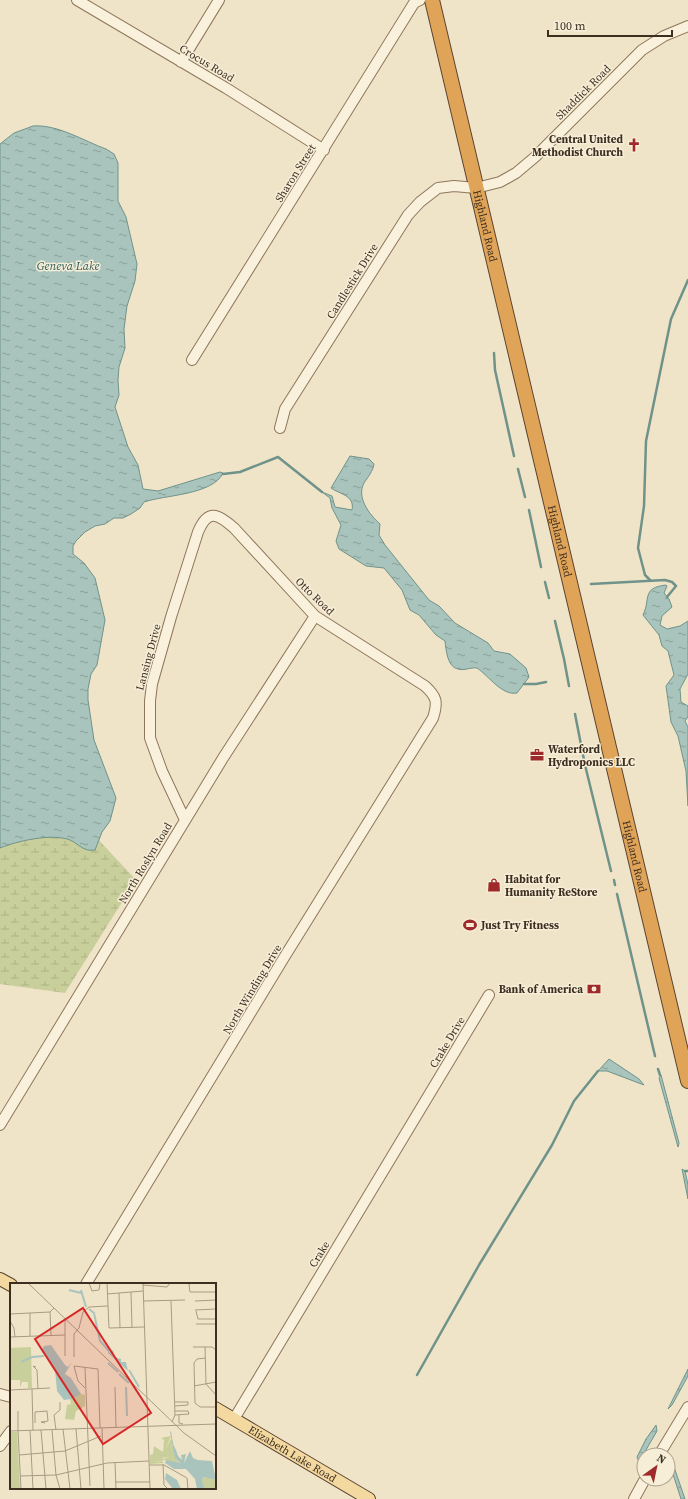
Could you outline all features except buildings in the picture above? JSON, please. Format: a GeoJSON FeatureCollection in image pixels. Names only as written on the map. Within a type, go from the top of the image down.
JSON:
{"type":"FeatureCollection","features":[{"type":"Feature","properties":{"kind":"highway","name":"Highland Road"},"geometry":{"type":"LineString","coordinates":[[432,0],[688,1081]]}},
{"type":"Feature","properties":{"kind":"main road"},"geometry":{"type":"LineString","coordinates":[[0,1279],[10,1284]]}},
{"type":"Feature","properties":{"kind":"main road","name":"Elizabeth Lake Road"},"geometry":{"type":"LineString","coordinates":[[216,1409],[370,1499]]}},
{"type":"Feature","properties":{"kind":"street","name":"Crocus Road"},"geometry":{"type":"LineString","coordinates":[[77,0],[324,150]]}},
{"type":"Feature","properties":{"kind":"street"},"geometry":{"type":"LineString","coordinates":[[181,62],[219,0]]}},
{"type":"Feature","properties":{"kind":"street","name":"Sharon Street"},"geometry":{"type":"LineString","coordinates":[[192,360],[414,3],[420,0]]}},
{"type":"Feature","properties":{"kind":"street","name":"Shaddick Road"},"geometry":{"type":"LineString","coordinates":[[476,188],[500,182],[516,173],[557,135],[642,50],[664,36],[688,26]]}},
{"type":"Feature","properties":{"kind":"street","name":"Candlestick Drive"},"geometry":{"type":"LineString","coordinates":[[280,428],[285,409],[408,215],[420,202],[438,188],[454,186],[476,188]]}},
{"type":"Feature","properties":{"kind":"street","name":"Otto Road"},"geometry":{"type":"LineString","coordinates":[[202,521],[210,516],[223,519],[315,616],[425,686],[433,694],[437,706]]}},
{"type":"Feature","properties":{"kind":"street","name":"Lansing Drive"},"geometry":{"type":"LineString","coordinates":[[186,820],[162,771],[150,738],[150,701],[152,684],[175,603],[202,521]]}},
{"type":"Feature","properties":{"kind":"street","name":"North Roslyn Road"},"geometry":{"type":"LineString","coordinates":[[0,1125],[186,820],[315,616]]}},
{"type":"Feature","properties":{"kind":"street","name":"North Winding Drive"},"geometry":{"type":"LineString","coordinates":[[87,1283],[285,956],[433,718],[437,706]]}},
{"type":"Feature","properties":{"kind":"street","name":"Crake Drive"},"geometry":{"type":"LineString","coordinates":[[426,1101],[489,995]]}},
{"type":"Feature","properties":{"kind":"street","name":"Crake"},"geometry":{"type":"LineString","coordinates":[[234,1419],[426,1101]]}},
{"type":"Feature","properties":{"kind":"street"},"geometry":{"type":"LineString","coordinates":[[0,1394],[10,1397]]}},
{"type":"Feature","properties":{"kind":"street"},"geometry":{"type":"LineString","coordinates":[[664,1447],[688,1407]]}},
{"type":"Feature","properties":{"kind":"street"},"geometry":{"type":"LineString","coordinates":[[0,1446],[10,1432]]}},
{"type":"Feature","properties":{"kind":"street"},"geometry":{"type":"LineString","coordinates":[[634,1499],[641,1487]]}},
{"type":"Feature","properties":{"kind":"green space"},"geometry":{"type":"Polygon","coordinates":[[[68,807],[136,880],[65,993],[0,984],[0,816],[68,807]]]}},
{"type":"Feature","properties":{"kind":"water","name":"Geneva Lake"},"geometry":{"type":"Polygon","coordinates":[[[33,126],[42,126],[61,130],[106,149],[114,154],[118,163],[118,201],[126,217],[137,264],[135,281],[127,306],[124,329],[125,348],[119,367],[119,395],[115,407],[128,447],[138,465],[143,489],[158,491],[220,472],[223,473],[218,480],[199,490],[144,502],[140,508],[131,514],[123,518],[114,518],[105,524],[95,526],[85,532],[73,546],[73,554],[84,563],[95,578],[105,620],[97,665],[91,674],[88,689],[88,700],[94,740],[116,798],[110,821],[102,832],[95,850],[87,850],[70,840],[54,837],[25,841],[0,848],[0,144],[14,133],[33,126]]]}},
{"type":"Feature","properties":{"kind":"water"},"geometry":{"type":"Polygon","coordinates":[[[350,456],[369,459],[374,464],[364,483],[362,494],[368,511],[380,524],[379,535],[385,545],[429,600],[439,606],[455,623],[488,643],[494,651],[510,654],[526,668],[529,677],[517,693],[511,693],[501,689],[477,668],[463,670],[454,668],[449,661],[445,641],[436,635],[419,615],[410,610],[402,590],[384,568],[366,566],[339,549],[336,541],[341,525],[332,508],[330,498],[322,492],[332,496],[335,507],[352,510],[351,501],[349,498],[331,488],[350,456]]]}},
{"type":"Feature","properties":{"kind":"water"},"geometry":{"type":"Polygon","coordinates":[[[658,586],[667,586],[664,593],[669,599],[672,607],[662,616],[660,625],[667,629],[680,626],[688,621],[688,674],[680,689],[681,702],[688,706],[688,717],[685,721],[688,727],[688,806],[686,771],[678,736],[671,722],[666,686],[674,675],[668,651],[662,646],[659,635],[643,615],[650,592],[658,586]]]}},
{"type":"Feature","properties":{"kind":"water"},"geometry":{"type":"Polygon","coordinates":[[[609,1059],[639,1079],[644,1085],[607,1071],[598,1071],[609,1059]]]}},
{"type":"Feature","properties":{"kind":"water"},"geometry":{"type":"Polygon","coordinates":[[[661,1075],[679,1143],[678,1147],[659,1078],[661,1075]]]}},
{"type":"Feature","properties":{"kind":"water"},"geometry":{"type":"Polygon","coordinates":[[[682,1169],[685,1171],[688,1185],[688,1199],[682,1169]]]}},
{"type":"Feature","properties":{"kind":"water"},"geometry":{"type":"Polygon","coordinates":[[[688,1369],[688,1376],[672,1405],[668,1409],[688,1369]]]}},
{"type":"Feature","properties":{"kind":"water"},"geometry":{"type":"Polygon","coordinates":[[[656,1425],[657,1431],[648,1447],[642,1447],[656,1425]]]}},
{"type":"Feature","properties":{"kind":"water"},"geometry":{"type":"Polygon","coordinates":[[[676,1473],[685,1499],[681,1499],[676,1483],[676,1473]]]}},
{"type":"Feature","properties":{"kind":"waterway"},"geometry":{"type":"LineString","coordinates":[[650,580],[645,575],[638,548],[644,506],[646,441],[671,319],[688,280]]}},
{"type":"Feature","properties":{"kind":"waterway"},"geometry":{"type":"LineString","coordinates":[[494,353],[495,370],[514,456]]}},
{"type":"Feature","properties":{"kind":"waterway"},"geometry":{"type":"LineString","coordinates":[[223,474],[240,472],[278,457],[322,492]]}},
{"type":"Feature","properties":{"kind":"waterway"},"geometry":{"type":"LineString","coordinates":[[518,469],[525,497]]}},
{"type":"Feature","properties":{"kind":"waterway"},"geometry":{"type":"LineString","coordinates":[[529,510],[541,567]]}},
{"type":"Feature","properties":{"kind":"waterway"},"geometry":{"type":"LineString","coordinates":[[591,584],[665,580],[672,582],[676,586],[667,597]]}},
{"type":"Feature","properties":{"kind":"waterway"},"geometry":{"type":"LineString","coordinates":[[545,582],[549,598]]}},
{"type":"Feature","properties":{"kind":"waterway"},"geometry":{"type":"LineString","coordinates":[[555,621],[569,686]]}},
{"type":"Feature","properties":{"kind":"waterway"},"geometry":{"type":"LineString","coordinates":[[524,684],[546,682]]}},
{"type":"Feature","properties":{"kind":"waterway"},"geometry":{"type":"LineString","coordinates":[[575,714],[585,765],[611,871]]}},
{"type":"Feature","properties":{"kind":"waterway"},"geometry":{"type":"LineString","coordinates":[[614,880],[615,885]]}},
{"type":"Feature","properties":{"kind":"waterway"},"geometry":{"type":"LineString","coordinates":[[617,894],[655,1056]]}},
{"type":"Feature","properties":{"kind":"waterway"},"geometry":{"type":"LineString","coordinates":[[658,1069],[660,1075]]}},
{"type":"Feature","properties":{"kind":"waterway"},"geometry":{"type":"LineString","coordinates":[[417,1375],[479,1265],[552,1145],[574,1101],[598,1071]]}},
{"type":"Feature","properties":{"kind":"place","name":"Central United Methodist Church"},"geometry":{"type":"Point","coordinates":[634,145]}},
{"type":"Feature","properties":{"kind":"place","name":"Waterford Hydroponics LLC"},"geometry":{"type":"Point","coordinates":[537,755]}},
{"type":"Feature","properties":{"kind":"place","name":"Habitat for Humanity ReStore"},"geometry":{"type":"Point","coordinates":[494,885]}},
{"type":"Feature","properties":{"kind":"place","name":"Just Try Fitness"},"geometry":{"type":"Point","coordinates":[470,925]}},
{"type":"Feature","properties":{"kind":"place","name":"Bank of America"},"geometry":{"type":"Point","coordinates":[594,989]}}]}
